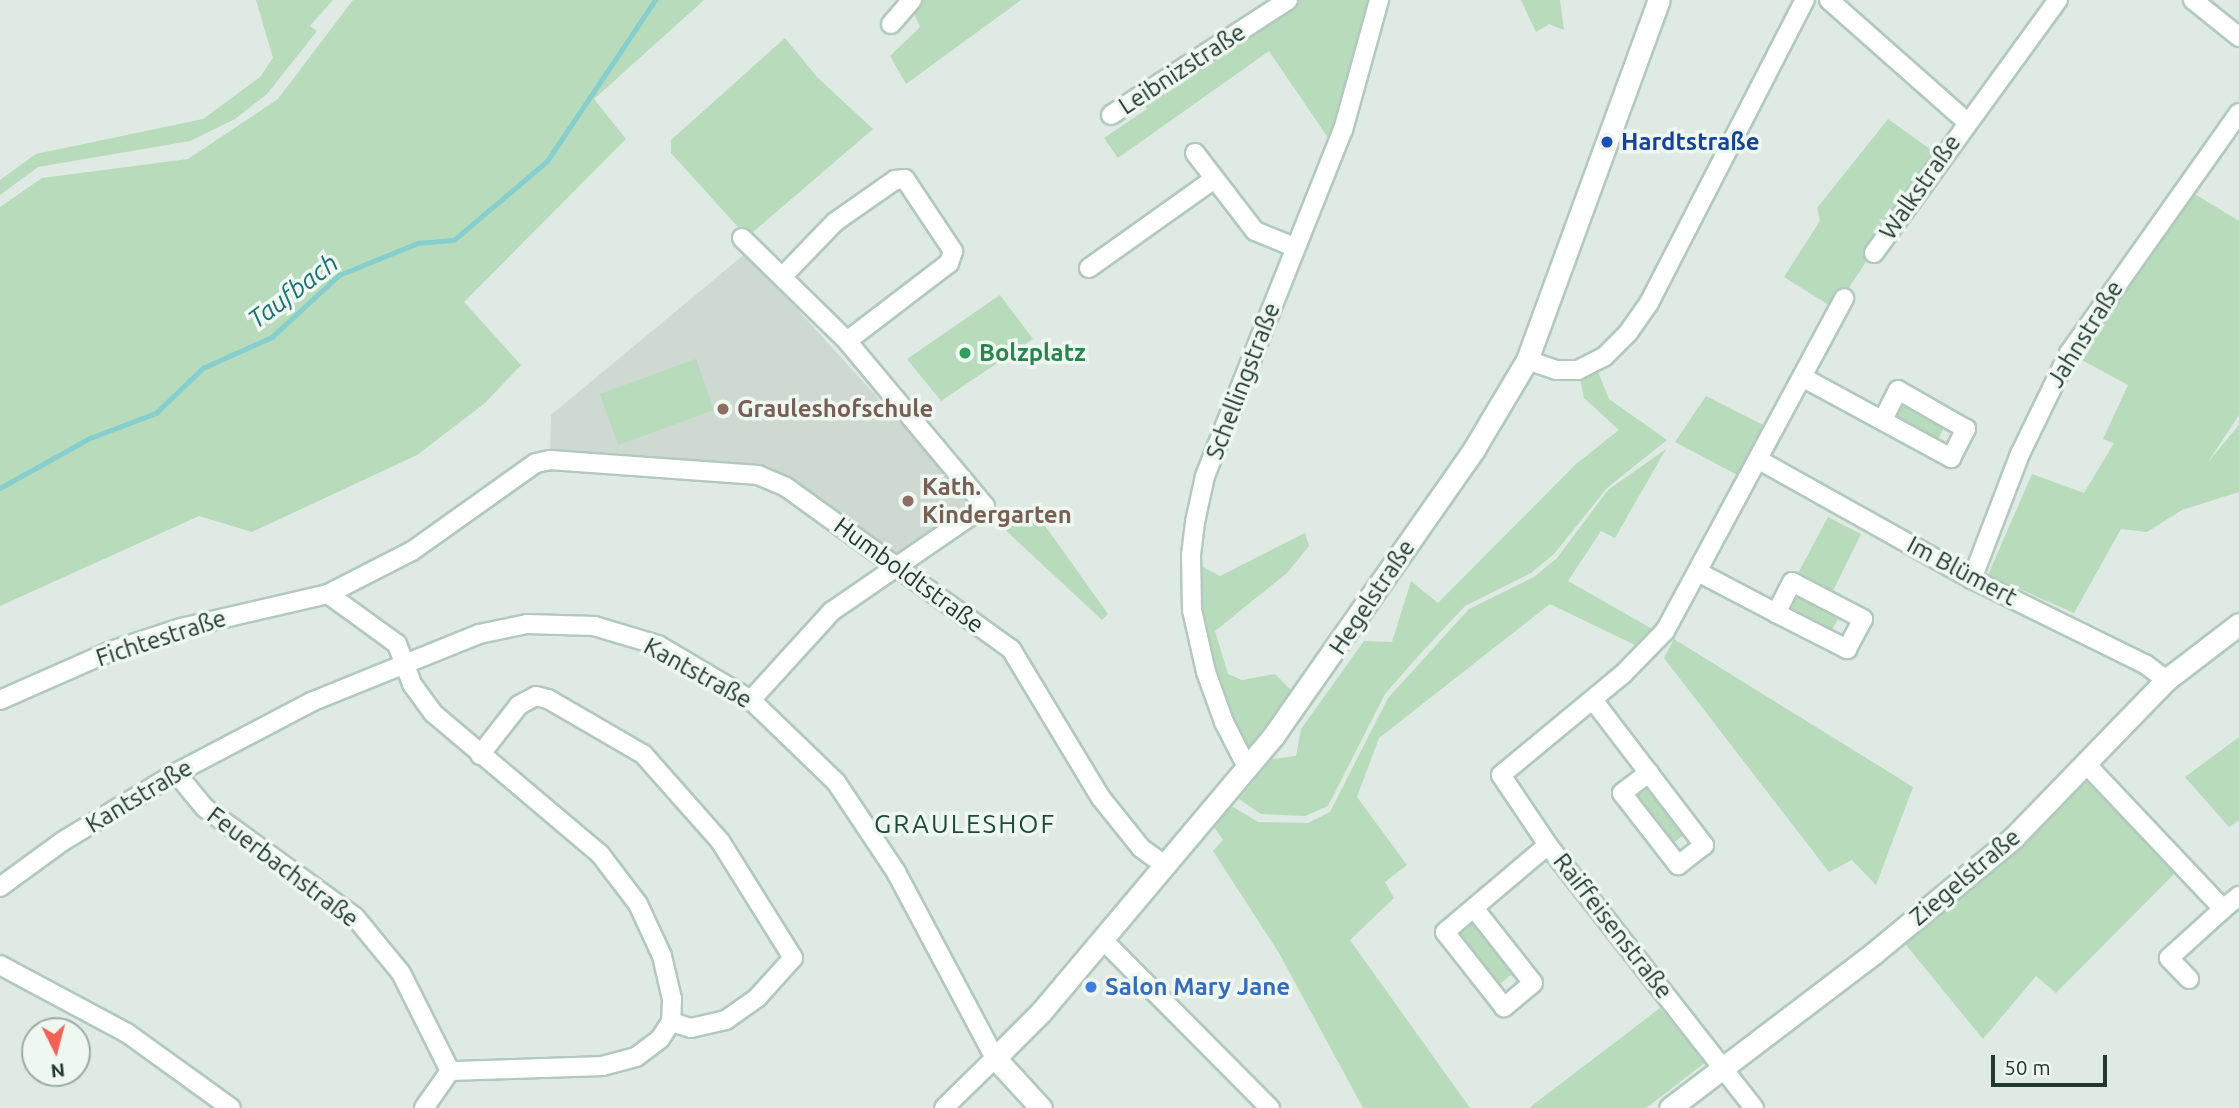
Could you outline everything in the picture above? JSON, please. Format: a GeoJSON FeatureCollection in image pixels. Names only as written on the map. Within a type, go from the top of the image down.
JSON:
{"type":"FeatureCollection","features":[{"type":"Feature","properties":{"kind":"street"},"geometry":{"type":"LineString","coordinates":[[891,24],[912,0]]}},
{"type":"Feature","properties":{"kind":"street","name":"Leibnizstraße"},"geometry":{"type":"LineString","coordinates":[[1111,115],[1288,0]]}},
{"type":"Feature","properties":{"kind":"street","name":"Schellingstraße"},"geometry":{"type":"LineString","coordinates":[[1247,767],[1224,722],[1206,672],[1192,610],[1191,555],[1205,475],[1343,130],[1379,0]]}},
{"type":"Feature","properties":{"kind":"street","name":"Hegelstraße"},"geometry":{"type":"LineString","coordinates":[[944,1108],[995,1058],[1102,940],[1247,767],[1320,674],[1474,449],[1527,360],[1659,0]]}},
{"type":"Feature","properties":{"kind":"street"},"geometry":{"type":"LineString","coordinates":[[1527,360],[1556,370],[1578,370],[1604,356],[1628,333],[1649,303],[1805,0]]}},
{"type":"Feature","properties":{"kind":"street","name":"Walkstraße"},"geometry":{"type":"LineString","coordinates":[[1829,0],[1966,121]]}},
{"type":"Feature","properties":{"kind":"street","name":"Walkstraße"},"geometry":{"type":"LineString","coordinates":[[1874,253],[1966,121],[2059,0]]}},
{"type":"Feature","properties":{"kind":"street"},"geometry":{"type":"LineString","coordinates":[[2193,0],[2239,37]]}},
{"type":"Feature","properties":{"kind":"street","name":"Jahnstraße"},"geometry":{"type":"LineString","coordinates":[[1972,579],[2020,454],[2069,353],[2239,113]]}},
{"type":"Feature","properties":{"kind":"street"},"geometry":{"type":"LineString","coordinates":[[1195,153],[1213,180],[1255,231],[1294,247]]}},
{"type":"Feature","properties":{"kind":"street"},"geometry":{"type":"LineString","coordinates":[[782,277],[835,222],[895,180],[905,179],[953,251],[949,263],[847,341]]}},
{"type":"Feature","properties":{"kind":"street"},"geometry":{"type":"LineString","coordinates":[[1089,268],[1213,180]]}},
{"type":"Feature","properties":{"kind":"street"},"geometry":{"type":"LineString","coordinates":[[742,238],[847,341],[985,506],[832,611],[751,700]]}},
{"type":"Feature","properties":{"kind":"street"},"geometry":{"type":"LineString","coordinates":[[1649,773],[1622,793],[1678,865],[1704,845],[1649,773],[1593,700],[1665,631],[1844,298]]}},
{"type":"Feature","properties":{"kind":"street"},"geometry":{"type":"LineString","coordinates":[[1802,377],[1951,458],[1966,429],[1898,390],[1883,420]]}},
{"type":"Feature","properties":{"kind":"street","name":"Humboldtstraße"},"geometry":{"type":"LineString","coordinates":[[550,460],[758,475],[786,487],[1011,649],[1101,798],[1141,848],[1163,864]]}},
{"type":"Feature","properties":{"kind":"street","name":"Fichtestraße"},"geometry":{"type":"LineString","coordinates":[[0,701],[111,652],[181,628],[328,594],[412,551],[536,463],[550,460]]}},
{"type":"Feature","properties":{"kind":"street","name":"Im Blümert"},"geometry":{"type":"LineString","coordinates":[[1759,460],[1972,579],[2145,664],[2166,680]]}},
{"type":"Feature","properties":{"kind":"street"},"geometry":{"type":"LineString","coordinates":[[1698,572],[1776,613],[1847,649],[1863,619],[1792,582],[1776,613]]}},
{"type":"Feature","properties":{"kind":"street"},"geometry":{"type":"LineString","coordinates":[[328,594],[397,644],[404,663],[433,713],[592,846],[638,904],[663,957],[672,999],[671,1022],[660,1039],[636,1057],[603,1066],[450,1071],[424,1108]]}},
{"type":"Feature","properties":{"kind":"street","name":"Kantstraße"},"geometry":{"type":"LineString","coordinates":[[0,887],[62,841],[176,773],[311,702],[479,634],[527,624],[594,626],[658,645],[751,700],[836,782],[896,872],[995,1058],[1041,1108]]}},
{"type":"Feature","properties":{"kind":"street","name":"Ziegelstraße"},"geometry":{"type":"LineString","coordinates":[[1670,1108],[1874,953],[2013,838],[2087,765],[2166,680],[2239,624]]}},
{"type":"Feature","properties":{"kind":"street"},"geometry":{"type":"LineString","coordinates":[[481,755],[519,705],[536,696],[548,699],[643,754],[720,841],[793,958],[757,998],[726,1020],[691,1028],[671,1022]]}},
{"type":"Feature","properties":{"kind":"street","name":"Raiffeisenstraße"},"geometry":{"type":"LineString","coordinates":[[1593,700],[1501,775],[1503,784],[1548,845],[1725,1067],[1754,1108]]}},
{"type":"Feature","properties":{"kind":"street"},"geometry":{"type":"LineString","coordinates":[[2087,765],[2223,909]]}},
{"type":"Feature","properties":{"kind":"street","name":"Feuerbachstraße"},"geometry":{"type":"LineString","coordinates":[[176,773],[205,808],[355,917],[401,973],[450,1071]]}},
{"type":"Feature","properties":{"kind":"street"},"geometry":{"type":"LineString","coordinates":[[1474,908],[1533,983],[1504,1007],[1445,932],[1548,845]]}},
{"type":"Feature","properties":{"kind":"street"},"geometry":{"type":"LineString","coordinates":[[2189,979],[2169,958],[2239,895]]}},
{"type":"Feature","properties":{"kind":"street"},"geometry":{"type":"LineString","coordinates":[[1102,940],[1270,1108]]}},
{"type":"Feature","properties":{"kind":"street"},"geometry":{"type":"LineString","coordinates":[[0,965],[127,1033],[231,1108]]}},
{"type":"Feature","properties":{"kind":"shaded area","name":"Grauleshofschule"},"geometry":{"type":"Polygon","coordinates":[[[746,253],[976,506],[899,559],[789,482],[550,455],[551,415],[746,253]]]}},
{"type":"Feature","properties":{"kind":"green space"},"geometry":{"type":"Polygon","coordinates":[[[256,0],[333,0],[310,26],[317,31],[267,94],[235,119],[190,141],[38,167],[0,195],[0,180],[36,154],[203,119],[260,77],[273,58],[256,0]]]}},
{"type":"Feature","properties":{"kind":"green space"},"geometry":{"type":"Polygon","coordinates":[[[353,0],[704,0],[594,99],[626,139],[464,302],[521,365],[485,403],[417,455],[252,532],[199,516],[0,606],[0,207],[42,178],[188,159],[278,99],[353,0]]]}},
{"type":"Feature","properties":{"kind":"green space"},"geometry":{"type":"Polygon","coordinates":[[[918,0],[1021,0],[906,84],[890,56],[920,27],[911,6],[918,0]]]}},
{"type":"Feature","properties":{"kind":"green space"},"geometry":{"type":"Polygon","coordinates":[[[1288,0],[1379,0],[1335,148],[1269,51],[1118,158],[1104,138],[1147,109],[1140,98],[1288,0]]]}},
{"type":"Feature","properties":{"kind":"green space"},"geometry":{"type":"Polygon","coordinates":[[[1521,0],[1560,0],[1564,30],[1549,24],[1536,32],[1521,0]]]}},
{"type":"Feature","properties":{"kind":"green space"},"geometry":{"type":"Polygon","coordinates":[[[785,38],[817,77],[873,129],[747,237],[671,153],[671,140],[785,38]]]}},
{"type":"Feature","properties":{"kind":"green space"},"geometry":{"type":"Polygon","coordinates":[[[1888,119],[1937,154],[1835,309],[1784,277],[1820,221],[1817,208],[1888,119]]]}},
{"type":"Feature","properties":{"kind":"green space"},"geometry":{"type":"Polygon","coordinates":[[[2185,188],[2239,221],[2239,415],[2208,462],[2239,425],[2239,492],[2182,510],[2147,532],[2121,529],[2074,613],[1988,575],[2032,474],[2084,493],[2114,443],[2103,439],[2128,385],[2069,353],[2185,188]]]}},
{"type":"Feature","properties":{"kind":"green space"},"geometry":{"type":"Polygon","coordinates":[[[1000,295],[1033,339],[941,401],[907,359],[1000,295]]]}},
{"type":"Feature","properties":{"kind":"green space"},"geometry":{"type":"Polygon","coordinates":[[[696,359],[714,410],[618,445],[600,394],[696,359]]]}},
{"type":"Feature","properties":{"kind":"green space"},"geometry":{"type":"Polygon","coordinates":[[[1596,367],[1609,399],[1667,440],[1607,488],[1554,554],[1531,573],[1465,606],[1419,655],[1385,694],[1328,806],[1305,816],[1261,814],[1239,799],[1272,759],[1296,756],[1301,729],[1364,641],[1392,642],[1411,581],[1438,603],[1576,464],[1619,430],[1584,398],[1579,373],[1596,367]]]}},
{"type":"Feature","properties":{"kind":"green space"},"geometry":{"type":"Polygon","coordinates":[[[1899,395],[1947,422],[1935,445],[1888,419],[1899,395]]]}},
{"type":"Feature","properties":{"kind":"green space"},"geometry":{"type":"Polygon","coordinates":[[[1706,396],[1771,429],[1743,478],[1675,442],[1706,396]]]}},
{"type":"Feature","properties":{"kind":"green space"},"geometry":{"type":"Polygon","coordinates":[[[1666,449],[1615,538],[1601,531],[1568,581],[1654,630],[1637,646],[1550,604],[1379,738],[1357,797],[1407,865],[1385,882],[1394,898],[1350,940],[1470,1108],[1363,1108],[1279,953],[1213,851],[1223,840],[1210,821],[1225,802],[1258,822],[1308,823],[1330,812],[1388,698],[1469,609],[1534,577],[1557,558],[1608,490],[1666,449]]]}},
{"type":"Feature","properties":{"kind":"green space"},"geometry":{"type":"Polygon","coordinates":[[[1031,506],[1108,614],[1102,620],[1000,525],[1031,506]]]}},
{"type":"Feature","properties":{"kind":"green space"},"geometry":{"type":"Polygon","coordinates":[[[1828,517],[1861,534],[1830,597],[1795,579],[1828,517]]]}},
{"type":"Feature","properties":{"kind":"green space"},"geometry":{"type":"Polygon","coordinates":[[[1305,533],[1309,546],[1287,573],[1215,631],[1228,674],[1242,680],[1275,674],[1296,695],[1250,751],[1213,671],[1201,608],[1201,566],[1220,576],[1305,533]]]}},
{"type":"Feature","properties":{"kind":"green space"},"geometry":{"type":"Polygon","coordinates":[[[1793,586],[1842,612],[1828,637],[1780,612],[1793,586]]]}},
{"type":"Feature","properties":{"kind":"green space"},"geometry":{"type":"Polygon","coordinates":[[[1674,639],[1913,787],[1876,885],[1852,860],[1829,872],[1664,658],[1674,639]]]}},
{"type":"Feature","properties":{"kind":"green space"},"geometry":{"type":"Polygon","coordinates":[[[2239,737],[2239,820],[2229,827],[2185,777],[2239,737]]]}},
{"type":"Feature","properties":{"kind":"green space"},"geometry":{"type":"Polygon","coordinates":[[[2091,778],[2174,874],[2056,993],[2036,976],[1983,1039],[1902,940],[1991,869],[2091,778]]]}},
{"type":"Feature","properties":{"kind":"green space"},"geometry":{"type":"Polygon","coordinates":[[[1648,782],[1688,832],[1669,846],[1630,796],[1648,782]]]}},
{"type":"Feature","properties":{"kind":"green space"},"geometry":{"type":"Polygon","coordinates":[[[1473,921],[1515,972],[1496,987],[1456,936],[1473,921]]]}},
{"type":"Feature","properties":{"kind":"green space"},"geometry":{"type":"Polygon","coordinates":[[[1660,1008],[1706,1062],[1646,1108],[1529,1108],[1660,1008]]]}},
{"type":"Feature","properties":{"kind":"waterway","name":"Taufbach"},"geometry":{"type":"LineString","coordinates":[[0,488],[90,438],[156,413],[203,368],[272,337],[339,275],[418,243],[454,240],[547,161],[655,0]]}},
{"type":"Feature","properties":{"kind":"place","name":"Hardtstraße"},"geometry":{"type":"Point","coordinates":[1607,142]}},
{"type":"Feature","properties":{"kind":"place","name":"Bolzplatz"},"geometry":{"type":"Point","coordinates":[965,353]}},
{"type":"Feature","properties":{"kind":"place","name":"Grauleshofschule"},"geometry":{"type":"Point","coordinates":[723,409]}},
{"type":"Feature","properties":{"kind":"place","name":"Kath. Kindergarten"},"geometry":{"type":"Point","coordinates":[908,501]}},
{"type":"Feature","properties":{"kind":"place","name":"Salon Mary Jane"},"geometry":{"type":"Point","coordinates":[1091,987]}},
{"type":"Feature","properties":{"kind":"district","name":"GRAULESHOF"},"geometry":{"type":"Point","coordinates":[965,824]}}]}
